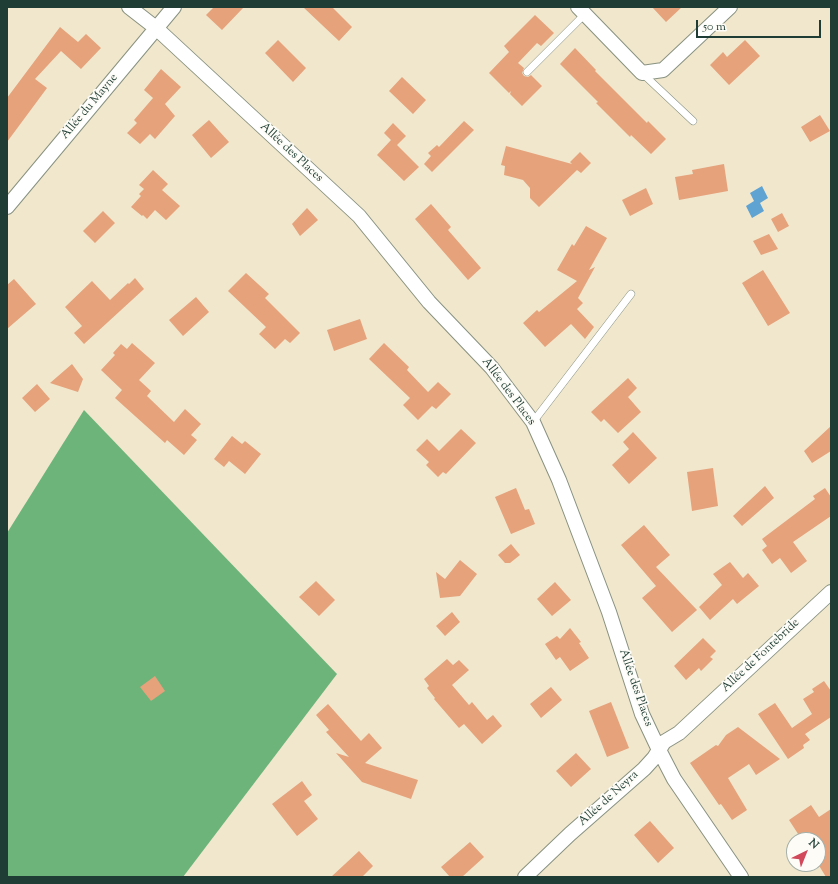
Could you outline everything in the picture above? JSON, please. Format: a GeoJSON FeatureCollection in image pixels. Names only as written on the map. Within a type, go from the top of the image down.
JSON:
{"type":"FeatureCollection","features":[{"type":"Feature","properties":{"kind":"street","name":"Allée des Places"},"geometry":{"type":"LineString","coordinates":[[129,7],[156,28],[359,216],[429,302],[492,368],[533,422],[559,480],[609,612],[642,714],[674,780],[741,877]]}},
{"type":"Feature","properties":{"kind":"street","name":"Allée du Mayne"},"geometry":{"type":"LineString","coordinates":[[7,207],[174,7]]}},
{"type":"Feature","properties":{"kind":"street"},"geometry":{"type":"LineString","coordinates":[[581,11],[642,73],[663,70],[730,7]]}},
{"type":"Feature","properties":{"kind":"street","name":"Allée de Fontebride"},"geometry":{"type":"LineString","coordinates":[[691,721],[831,592]]}},
{"type":"Feature","properties":{"kind":"street","name":"Allée de Neyra"},"geometry":{"type":"LineString","coordinates":[[525,877],[570,834],[644,768],[654,758],[664,742],[679,733],[691,721]]}},
{"type":"Feature","properties":{"kind":"lane"},"geometry":{"type":"LineString","coordinates":[[526,72],[581,11]]}},
{"type":"Feature","properties":{"kind":"lane"},"geometry":{"type":"LineString","coordinates":[[642,73],[693,121]]}},
{"type":"Feature","properties":{"kind":"lane"},"geometry":{"type":"LineString","coordinates":[[533,422],[631,294]]}},
{"type":"Feature","properties":{"kind":"green space"},"geometry":{"type":"Polygon","coordinates":[[[84,410],[337,674],[183,877],[7,877],[7,533],[84,410]]]}},
{"type":"Feature","properties":{"kind":"water"},"geometry":{"type":"Polygon","coordinates":[[[762,186],[768,198],[760,203],[764,211],[752,218],[746,206],[754,201],[750,193],[762,186]]]}},
{"type":"Feature","properties":{"kind":"building"},"geometry":{"type":"Polygon","coordinates":[[[214,7],[244,7],[222,30],[206,15],[214,7]]]}},
{"type":"Feature","properties":{"kind":"building"},"geometry":{"type":"Polygon","coordinates":[[[303,7],[332,7],[352,27],[339,41],[303,7]]]}},
{"type":"Feature","properties":{"kind":"building"},"geometry":{"type":"Polygon","coordinates":[[[652,7],[682,7],[666,22],[652,7]]]}},
{"type":"Feature","properties":{"kind":"building"},"geometry":{"type":"Polygon","coordinates":[[[535,15],[554,33],[541,46],[537,43],[518,63],[524,68],[522,73],[524,76],[528,77],[531,75],[542,86],[522,106],[510,94],[511,91],[509,93],[489,73],[509,52],[504,46],[535,15]]]}},
{"type":"Feature","properties":{"kind":"building"},"geometry":{"type":"Polygon","coordinates":[[[60,27],[78,42],[86,34],[101,48],[81,69],[61,51],[35,79],[47,88],[7,142],[7,98],[60,27]]]}},
{"type":"Feature","properties":{"kind":"building"},"geometry":{"type":"Polygon","coordinates":[[[278,40],[306,68],[293,82],[265,53],[278,40]]]}},
{"type":"Feature","properties":{"kind":"building"},"geometry":{"type":"Polygon","coordinates":[[[745,40],[760,56],[729,85],[710,65],[723,52],[727,57],[745,40]]]}},
{"type":"Feature","properties":{"kind":"building"},"geometry":{"type":"Polygon","coordinates":[[[575,48],[596,70],[595,71],[647,123],[648,121],[666,139],[651,154],[631,135],[630,137],[560,64],[575,48]]]}},
{"type":"Feature","properties":{"kind":"building"},"geometry":{"type":"Polygon","coordinates":[[[161,69],[181,87],[165,104],[175,116],[155,139],[150,134],[140,144],[127,133],[137,123],[134,120],[153,98],[144,90],[161,69]]]}},
{"type":"Feature","properties":{"kind":"building"},"geometry":{"type":"Polygon","coordinates":[[[402,77],[426,100],[413,114],[389,91],[402,77]]]}},
{"type":"Feature","properties":{"kind":"building"},"geometry":{"type":"Polygon","coordinates":[[[820,115],[830,131],[810,142],[801,127],[820,115]]]}},
{"type":"Feature","properties":{"kind":"building"},"geometry":{"type":"Polygon","coordinates":[[[209,120],[229,142],[211,158],[192,135],[209,120]]]}},
{"type":"Feature","properties":{"kind":"building"},"geometry":{"type":"Polygon","coordinates":[[[464,121],[474,130],[432,172],[424,164],[431,156],[428,153],[437,145],[439,147],[464,121]]]}},
{"type":"Feature","properties":{"kind":"building"},"geometry":{"type":"Polygon","coordinates":[[[393,123],[406,136],[397,145],[419,167],[404,181],[377,155],[391,140],[384,133],[393,123]]]}},
{"type":"Feature","properties":{"kind":"building"},"geometry":{"type":"Polygon","coordinates":[[[506,146],[572,164],[570,162],[580,152],[591,163],[581,173],[577,170],[539,207],[530,198],[530,188],[523,180],[504,175],[505,166],[501,165],[506,146]]]}},
{"type":"Feature","properties":{"kind":"building"},"geometry":{"type":"Polygon","coordinates":[[[724,164],[728,191],[679,200],[675,177],[693,174],[692,170],[724,164]]]}},
{"type":"Feature","properties":{"kind":"building"},"geometry":{"type":"Polygon","coordinates":[[[153,170],[168,184],[162,190],[180,206],[166,220],[155,210],[147,219],[131,207],[141,196],[139,194],[144,189],[139,185],[153,170]]]}},
{"type":"Feature","properties":{"kind":"building"},"geometry":{"type":"Polygon","coordinates":[[[646,188],[653,204],[630,216],[622,200],[646,188]]]}},
{"type":"Feature","properties":{"kind":"building"},"geometry":{"type":"Polygon","coordinates":[[[431,204],[451,227],[448,230],[481,268],[468,280],[415,219],[431,204]]]}},
{"type":"Feature","properties":{"kind":"building"},"geometry":{"type":"Polygon","coordinates":[[[307,208],[318,220],[300,236],[292,224],[307,208]]]}},
{"type":"Feature","properties":{"kind":"building"},"geometry":{"type":"Polygon","coordinates":[[[103,211],[115,223],[95,243],[83,231],[103,211]]]}},
{"type":"Feature","properties":{"kind":"building"},"geometry":{"type":"Polygon","coordinates":[[[782,213],[789,226],[778,232],[771,219],[782,213]]]}},
{"type":"Feature","properties":{"kind":"building"},"geometry":{"type":"Polygon","coordinates":[[[586,226],[607,238],[589,270],[595,267],[578,298],[583,303],[577,309],[594,327],[585,339],[571,324],[545,347],[523,323],[537,310],[539,312],[577,281],[557,270],[572,244],[574,246],[586,226]]]}},
{"type":"Feature","properties":{"kind":"building"},"geometry":{"type":"Polygon","coordinates":[[[769,234],[778,249],[761,255],[753,241],[769,234]]]}},
{"type":"Feature","properties":{"kind":"building"},"geometry":{"type":"Polygon","coordinates":[[[763,270],[790,313],[768,326],[742,283],[763,270]]]}},
{"type":"Feature","properties":{"kind":"building"},"geometry":{"type":"Polygon","coordinates":[[[246,273],[269,294],[265,298],[300,333],[290,343],[285,339],[275,349],[259,334],[266,327],[228,291],[246,273]]]}},
{"type":"Feature","properties":{"kind":"building"},"geometry":{"type":"Polygon","coordinates":[[[135,278],[144,289],[84,344],[74,333],[82,326],[65,307],[92,281],[110,300],[135,278]]]}},
{"type":"Feature","properties":{"kind":"building"},"geometry":{"type":"Polygon","coordinates":[[[14,279],[36,304],[7,329],[7,285],[14,279]]]}},
{"type":"Feature","properties":{"kind":"building"},"geometry":{"type":"Polygon","coordinates":[[[196,297],[209,312],[183,336],[169,320],[196,297]]]}},
{"type":"Feature","properties":{"kind":"building"},"geometry":{"type":"Polygon","coordinates":[[[360,319],[367,339],[334,351],[327,330],[360,319]]]}},
{"type":"Feature","properties":{"kind":"building"},"geometry":{"type":"Polygon","coordinates":[[[132,343],[155,363],[139,380],[151,391],[147,396],[174,422],[185,409],[201,424],[191,435],[197,440],[184,455],[167,440],[165,443],[115,398],[122,390],[101,370],[115,355],[113,353],[121,344],[127,349],[132,343]]]}},
{"type":"Feature","properties":{"kind":"building"},"geometry":{"type":"Polygon","coordinates":[[[384,343],[409,367],[407,370],[428,392],[438,382],[451,394],[436,409],[432,406],[418,420],[403,405],[410,398],[369,359],[384,343]]]}},
{"type":"Feature","properties":{"kind":"building"},"geometry":{"type":"Polygon","coordinates":[[[72,364],[83,379],[78,392],[50,383],[72,364]]]}},
{"type":"Feature","properties":{"kind":"building"},"geometry":{"type":"Polygon","coordinates":[[[628,378],[637,388],[628,397],[641,412],[618,433],[604,419],[601,422],[591,412],[628,378]]]}},
{"type":"Feature","properties":{"kind":"building"},"geometry":{"type":"Polygon","coordinates":[[[37,384],[50,399],[35,412],[22,398],[37,384]]]}},
{"type":"Feature","properties":{"kind":"building"},"geometry":{"type":"Polygon","coordinates":[[[831,426],[831,451],[812,463],[804,451],[831,426]]]}},
{"type":"Feature","properties":{"kind":"building"},"geometry":{"type":"Polygon","coordinates":[[[461,429],[476,443],[446,474],[443,472],[438,477],[426,465],[429,462],[416,450],[427,439],[439,451],[461,429]]]}},
{"type":"Feature","properties":{"kind":"building"},"geometry":{"type":"Polygon","coordinates":[[[633,432],[657,458],[629,484],[612,465],[629,449],[623,442],[633,432]]]}},
{"type":"Feature","properties":{"kind":"building"},"geometry":{"type":"Polygon","coordinates":[[[232,436],[242,444],[245,441],[261,454],[245,474],[229,461],[224,467],[214,459],[232,436]]]}},
{"type":"Feature","properties":{"kind":"building"},"geometry":{"type":"Polygon","coordinates":[[[713,468],[718,506],[692,511],[687,472],[713,468]]]}},
{"type":"Feature","properties":{"kind":"building"},"geometry":{"type":"Polygon","coordinates":[[[765,486],[774,498],[742,526],[733,516],[765,486]]]}},
{"type":"Feature","properties":{"kind":"building"},"geometry":{"type":"Polygon","coordinates":[[[516,488],[525,510],[529,509],[535,524],[511,534],[495,497],[516,488]]]}},
{"type":"Feature","properties":{"kind":"building"},"geometry":{"type":"Polygon","coordinates":[[[825,488],[831,497],[831,516],[793,542],[807,561],[791,573],[780,558],[772,564],[762,550],[767,546],[762,539],[815,499],[813,496],[825,488]]]}},
{"type":"Feature","properties":{"kind":"building"},"geometry":{"type":"Polygon","coordinates":[[[644,525],[670,555],[656,567],[697,610],[672,632],[642,598],[656,586],[621,545],[644,525]]]}},
{"type":"Feature","properties":{"kind":"building"},"geometry":{"type":"Polygon","coordinates":[[[511,544],[520,555],[510,563],[505,563],[498,555],[511,544]]]}},
{"type":"Feature","properties":{"kind":"building"},"geometry":{"type":"Polygon","coordinates":[[[460,560],[477,574],[460,596],[440,598],[436,572],[445,579],[460,560]]]}},
{"type":"Feature","properties":{"kind":"building"},"geometry":{"type":"Polygon","coordinates":[[[730,562],[743,578],[748,573],[759,586],[737,604],[733,599],[710,620],[699,607],[722,585],[713,574],[730,562]]]}},
{"type":"Feature","properties":{"kind":"building"},"geometry":{"type":"Polygon","coordinates":[[[316,581],[335,600],[319,616],[299,597],[316,581]]]}},
{"type":"Feature","properties":{"kind":"building"},"geometry":{"type":"Polygon","coordinates":[[[555,582],[571,600],[552,616],[537,599],[555,582]]]}},
{"type":"Feature","properties":{"kind":"building"},"geometry":{"type":"Polygon","coordinates":[[[452,612],[460,622],[445,636],[436,626],[452,612]]]}},
{"type":"Feature","properties":{"kind":"building"},"geometry":{"type":"Polygon","coordinates":[[[570,628],[581,642],[579,643],[589,658],[570,671],[560,657],[556,660],[545,644],[557,636],[560,639],[570,628]]]}},
{"type":"Feature","properties":{"kind":"building"},"geometry":{"type":"Polygon","coordinates":[[[703,638],[716,651],[710,657],[713,659],[701,671],[699,668],[686,680],[674,666],[703,638]]]}},
{"type":"Feature","properties":{"kind":"building"},"geometry":{"type":"Polygon","coordinates":[[[447,659],[453,665],[459,660],[469,670],[452,685],[469,705],[472,702],[487,720],[493,715],[502,726],[482,744],[464,724],[459,728],[434,699],[435,698],[427,688],[429,686],[424,679],[447,659]]]}},
{"type":"Feature","properties":{"kind":"building"},"geometry":{"type":"Polygon","coordinates":[[[155,676],[165,691],[151,701],[140,687],[155,676]]]}},
{"type":"Feature","properties":{"kind":"building"},"geometry":{"type":"Polygon","coordinates":[[[824,681],[831,691],[831,717],[805,734],[810,740],[803,745],[804,748],[788,759],[758,714],[775,703],[792,728],[812,714],[803,699],[814,692],[812,689],[824,681]]]}},
{"type":"Feature","properties":{"kind":"building"},"geometry":{"type":"Polygon","coordinates":[[[551,687],[562,700],[541,718],[530,704],[551,687]]]}},
{"type":"Feature","properties":{"kind":"building"},"geometry":{"type":"Polygon","coordinates":[[[611,702],[629,748],[607,757],[589,711],[611,702]]]}},
{"type":"Feature","properties":{"kind":"building"},"geometry":{"type":"Polygon","coordinates":[[[328,704],[361,741],[369,733],[382,748],[365,763],[418,780],[411,799],[362,782],[336,753],[349,757],[326,732],[329,730],[316,715],[328,704]]]}},
{"type":"Feature","properties":{"kind":"building"},"geometry":{"type":"Polygon","coordinates":[[[738,727],[780,759],[756,775],[749,764],[728,778],[747,810],[732,820],[721,804],[719,805],[690,763],[716,745],[718,746],[726,735],[738,727]]]}},
{"type":"Feature","properties":{"kind":"building"},"geometry":{"type":"Polygon","coordinates":[[[576,753],[591,769],[571,787],[556,771],[576,753]]]}},
{"type":"Feature","properties":{"kind":"building"},"geometry":{"type":"Polygon","coordinates":[[[302,781],[312,795],[304,801],[318,819],[297,836],[272,804],[302,781]]]}},
{"type":"Feature","properties":{"kind":"building"},"geometry":{"type":"Polygon","coordinates":[[[811,805],[819,817],[831,809],[831,877],[826,877],[823,872],[826,872],[826,832],[797,832],[789,820],[811,805]]]}},
{"type":"Feature","properties":{"kind":"building"},"geometry":{"type":"Polygon","coordinates":[[[650,821],[674,848],[658,863],[634,835],[650,821]]]}},
{"type":"Feature","properties":{"kind":"building"},"geometry":{"type":"Polygon","coordinates":[[[470,842],[484,857],[462,877],[450,877],[441,867],[470,842]]]}},
{"type":"Feature","properties":{"kind":"building"},"geometry":{"type":"Polygon","coordinates":[[[359,851],[373,866],[362,877],[331,877],[359,851]]]}}]}
